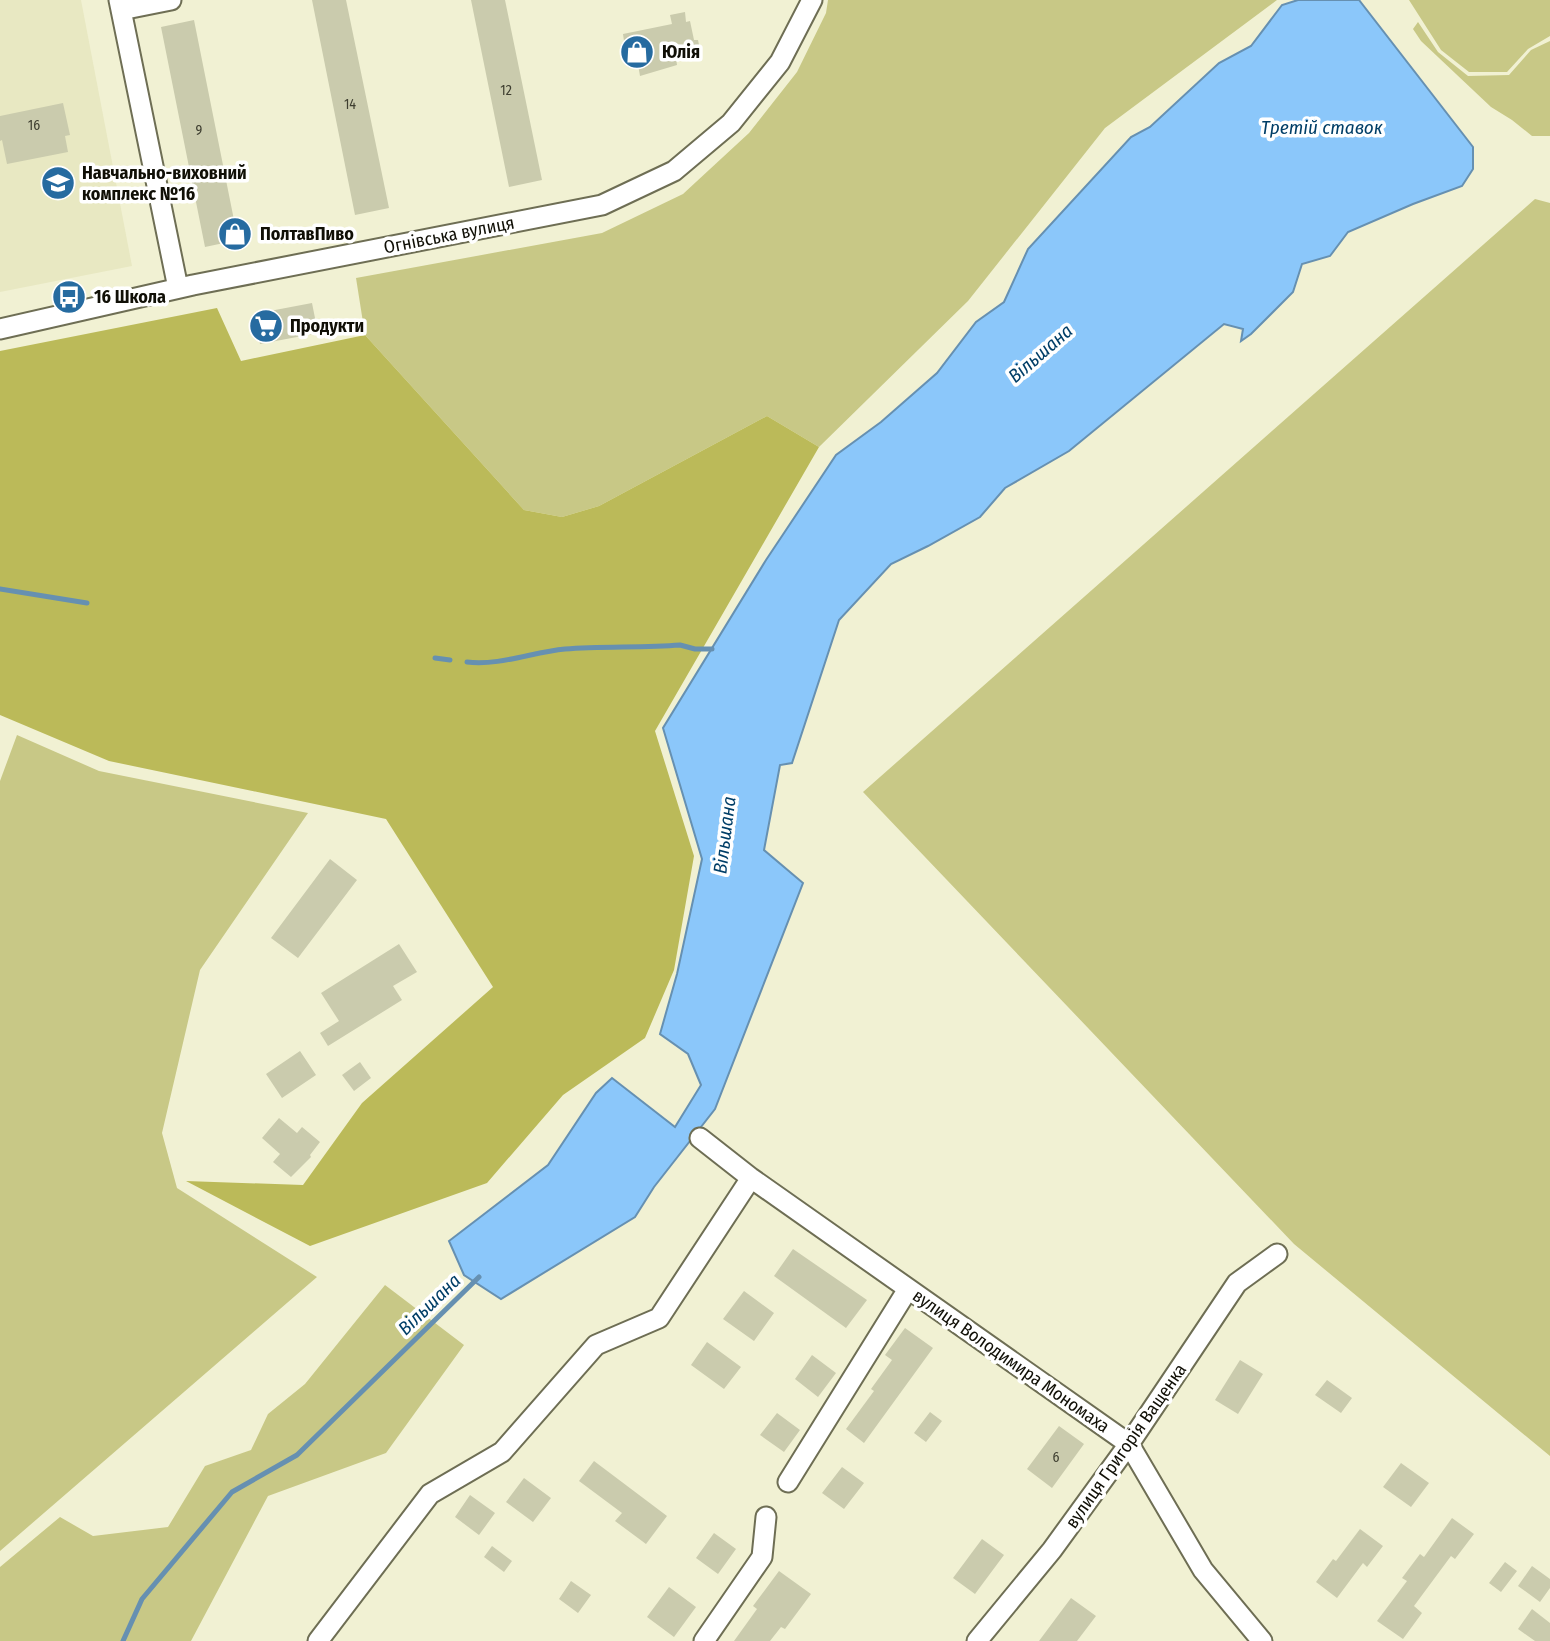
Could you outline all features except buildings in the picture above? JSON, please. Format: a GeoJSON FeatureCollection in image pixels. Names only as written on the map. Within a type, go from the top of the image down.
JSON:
{"type":"FeatureCollection","features":[{"type":"Feature","properties":{"kind":"street"},"geometry":{"type":"LineString","coordinates":[[171,0],[120,5],[178,288]]}},
{"type":"Feature","properties":{"kind":"street","name":"Огнівська вулиця"},"geometry":{"type":"LineString","coordinates":[[0,329],[178,288],[602,205],[674,171],[731,123],[780,62],[812,0]]}},
{"type":"Feature","properties":{"kind":"street","name":"вулиця Володимира Мономаха"},"geometry":{"type":"LineString","coordinates":[[700,1138],[751,1178],[1129,1444],[1203,1570],[1262,1641]]}},
{"type":"Feature","properties":{"kind":"street"},"geometry":{"type":"LineString","coordinates":[[318,1641],[430,1494],[502,1452],[596,1345],[659,1318],[751,1178]]}},
{"type":"Feature","properties":{"kind":"street","name":"вулиця Григорія Ващенка"},"geometry":{"type":"LineString","coordinates":[[977,1641],[1052,1550],[1129,1444],[1237,1283],[1277,1254]]}},
{"type":"Feature","properties":{"kind":"street"},"geometry":{"type":"LineString","coordinates":[[788,1482],[908,1289]]}},
{"type":"Feature","properties":{"kind":"street"},"geometry":{"type":"LineString","coordinates":[[704,1641],[762,1557],[766,1517]]}},
{"type":"Feature","properties":{"kind":"shaded area","name":"Навчально-виховний комплекс №16"},"geometry":{"type":"Polygon","coordinates":[[[0,0],[81,0],[132,266],[0,292],[0,0]]]}},
{"type":"Feature","properties":{"kind":"shaded area"},"geometry":{"type":"Polygon","coordinates":[[[217,308],[241,361],[365,335],[524,510],[562,517],[599,506],[767,416],[819,447],[655,731],[694,856],[674,970],[645,1038],[563,1095],[487,1183],[310,1246],[186,1181],[303,1185],[362,1103],[493,987],[386,819],[109,761],[0,715],[0,351],[217,308]]]}},
{"type":"Feature","properties":{"kind":"green space"},"geometry":{"type":"Polygon","coordinates":[[[828,0],[1277,0],[1105,128],[968,301],[819,447],[767,416],[599,506],[562,517],[524,510],[365,335],[356,278],[602,233],[683,194],[749,133],[797,72],[826,13],[828,0]]]}},
{"type":"Feature","properties":{"kind":"green space"},"geometry":{"type":"Polygon","coordinates":[[[1409,0],[1550,0],[1550,36],[1528,49],[1507,72],[1469,72],[1441,50],[1409,0]]]}},
{"type":"Feature","properties":{"kind":"green space"},"geometry":{"type":"Polygon","coordinates":[[[1418,22],[1438,52],[1468,76],[1509,75],[1531,50],[1550,41],[1550,136],[1532,136],[1491,107],[1421,41],[1413,29],[1418,22]]]}},
{"type":"Feature","properties":{"kind":"green space"},"geometry":{"type":"Polygon","coordinates":[[[1535,199],[1550,203],[1550,1456],[1294,1244],[863,792],[1535,199]]]}},
{"type":"Feature","properties":{"kind":"green space"},"geometry":{"type":"Polygon","coordinates":[[[17,735],[99,771],[308,813],[200,970],[162,1133],[177,1188],[317,1277],[0,1551],[0,781],[17,735]]]}},
{"type":"Feature","properties":{"kind":"green space"},"geometry":{"type":"Polygon","coordinates":[[[385,1285],[464,1345],[386,1453],[268,1496],[191,1641],[0,1641],[0,1567],[60,1517],[93,1536],[168,1527],[205,1466],[251,1450],[268,1414],[305,1384],[385,1285]]]}},
{"type":"Feature","properties":{"kind":"water","name":"Третій ставок"},"geometry":{"type":"Polygon","coordinates":[[[1298,0],[1359,0],[1473,147],[1473,169],[1462,186],[1348,232],[1330,256],[1302,264],[1293,292],[1251,334],[1241,341],[1243,329],[1224,324],[1069,451],[1005,488],[980,517],[891,564],[839,620],[792,763],[780,765],[764,850],[803,883],[715,1109],[654,1187],[635,1217],[501,1299],[464,1275],[449,1241],[548,1165],[596,1093],[612,1078],[675,1127],[701,1085],[688,1054],[660,1034],[677,974],[702,859],[663,728],[766,560],[836,455],[881,422],[937,373],[976,322],[1004,302],[1028,249],[1131,137],[1150,127],[1219,63],[1251,46],[1282,5],[1298,0]]]}},
{"type":"Feature","properties":{"kind":"waterway"},"geometry":{"type":"LineString","coordinates":[[0,589],[87,603]]}},
{"type":"Feature","properties":{"kind":"waterway"},"geometry":{"type":"LineString","coordinates":[[467,662],[491,662],[579,648],[680,645],[695,649],[712,649]]}},
{"type":"Feature","properties":{"kind":"waterway"},"geometry":{"type":"LineString","coordinates":[[435,658],[450,660]]}},
{"type":"Feature","properties":{"kind":"waterway","name":"Вільшана"},"geometry":{"type":"LineString","coordinates":[[123,1641],[142,1599],[232,1492],[297,1455],[479,1277]]}},
{"type":"Feature","properties":{"kind":"place","name":"Юлія"},"geometry":{"type":"Point","coordinates":[637,52]}},
{"type":"Feature","properties":{"kind":"place","name":"Навчально-виховний комплекс №16"},"geometry":{"type":"Point","coordinates":[58,183]}},
{"type":"Feature","properties":{"kind":"place","name":"ПолтавПиво"},"geometry":{"type":"Point","coordinates":[235,234]}},
{"type":"Feature","properties":{"kind":"place","name":"16 Школа"},"geometry":{"type":"Point","coordinates":[69,297]}},
{"type":"Feature","properties":{"kind":"place","name":"Продукти"},"geometry":{"type":"Point","coordinates":[266,326]}}]}
